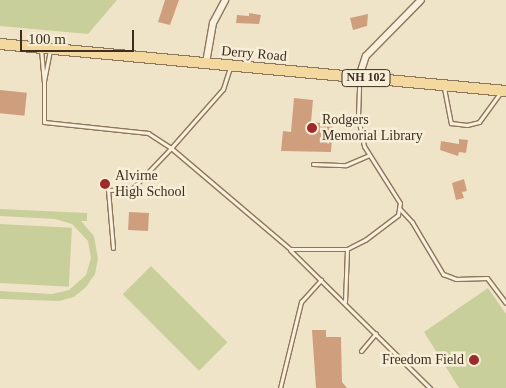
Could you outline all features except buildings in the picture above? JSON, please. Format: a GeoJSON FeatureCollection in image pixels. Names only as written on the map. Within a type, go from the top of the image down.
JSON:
{"type":"FeatureCollection","features":[{"type":"Feature","properties":{"kind":"main road","name":"Derry Road"},"geometry":{"type":"LineString","coordinates":[[0,44],[504,91]]}},
{"type":"Feature","properties":{"kind":"street"},"geometry":{"type":"LineString","coordinates":[[206,63],[212,23],[225,0]]}},
{"type":"Feature","properties":{"kind":"street"},"geometry":{"type":"LineString","coordinates":[[359,77],[366,56],[421,0]]}},
{"type":"Feature","properties":{"kind":"lane"},"geometry":{"type":"LineString","coordinates":[[44,81],[45,49]]}},
{"type":"Feature","properties":{"kind":"lane"},"geometry":{"type":"LineString","coordinates":[[45,49],[42,117],[47,124],[148,133],[171,148],[290,249],[430,388]]}},
{"type":"Feature","properties":{"kind":"lane"},"geometry":{"type":"LineString","coordinates":[[113,248],[108,190],[132,189],[223,89],[231,65]]}},
{"type":"Feature","properties":{"kind":"lane"},"geometry":{"type":"LineString","coordinates":[[359,77],[359,127],[369,155],[396,196],[400,209],[412,222],[443,274],[456,279],[487,278],[506,303]]}},
{"type":"Feature","properties":{"kind":"lane"},"geometry":{"type":"LineString","coordinates":[[444,85],[450,123],[467,125],[479,122],[504,91]]}},
{"type":"Feature","properties":{"kind":"lane"},"geometry":{"type":"LineString","coordinates":[[313,164],[346,165],[369,155]]}},
{"type":"Feature","properties":{"kind":"lane"},"geometry":{"type":"LineString","coordinates":[[290,249],[347,249],[393,220],[400,209]]}},
{"type":"Feature","properties":{"kind":"lane"},"geometry":{"type":"LineString","coordinates":[[345,303],[347,249]]}},
{"type":"Feature","properties":{"kind":"lane"},"geometry":{"type":"LineString","coordinates":[[280,388],[301,302],[321,280]]}},
{"type":"Feature","properties":{"kind":"lane"},"geometry":{"type":"LineString","coordinates":[[361,351],[376,333]]}},
{"type":"Feature","properties":{"kind":"green space"},"geometry":{"type":"Polygon","coordinates":[[[0,0],[117,0],[88,34],[0,26],[0,0]]]}},
{"type":"Feature","properties":{"kind":"green space"},"geometry":{"type":"Polygon","coordinates":[[[0,209],[87,213],[87,221],[81,221],[94,236],[98,259],[95,274],[86,287],[74,297],[59,301],[0,299],[0,291],[52,294],[69,290],[86,275],[91,258],[88,241],[72,224],[55,219],[0,216],[0,209]]]}},
{"type":"Feature","properties":{"kind":"green space"},"geometry":{"type":"Polygon","coordinates":[[[0,224],[72,228],[69,287],[0,283],[0,224]]]}},
{"type":"Feature","properties":{"kind":"green space"},"geometry":{"type":"Polygon","coordinates":[[[151,266],[227,342],[199,371],[123,294],[151,266]]]}},
{"type":"Feature","properties":{"kind":"green space","name":"Freedom Field"},"geometry":{"type":"Polygon","coordinates":[[[488,288],[506,314],[506,388],[459,388],[424,332],[488,288]]]}},
{"type":"Feature","properties":{"kind":"place","name":"Rodgers Memorial Library"},"geometry":{"type":"Point","coordinates":[312,128]}},
{"type":"Feature","properties":{"kind":"place","name":"Alvirne High School"},"geometry":{"type":"Point","coordinates":[105,184]}},
{"type":"Feature","properties":{"kind":"place","name":"Freedom Field"},"geometry":{"type":"Point","coordinates":[474,360]}}]}
